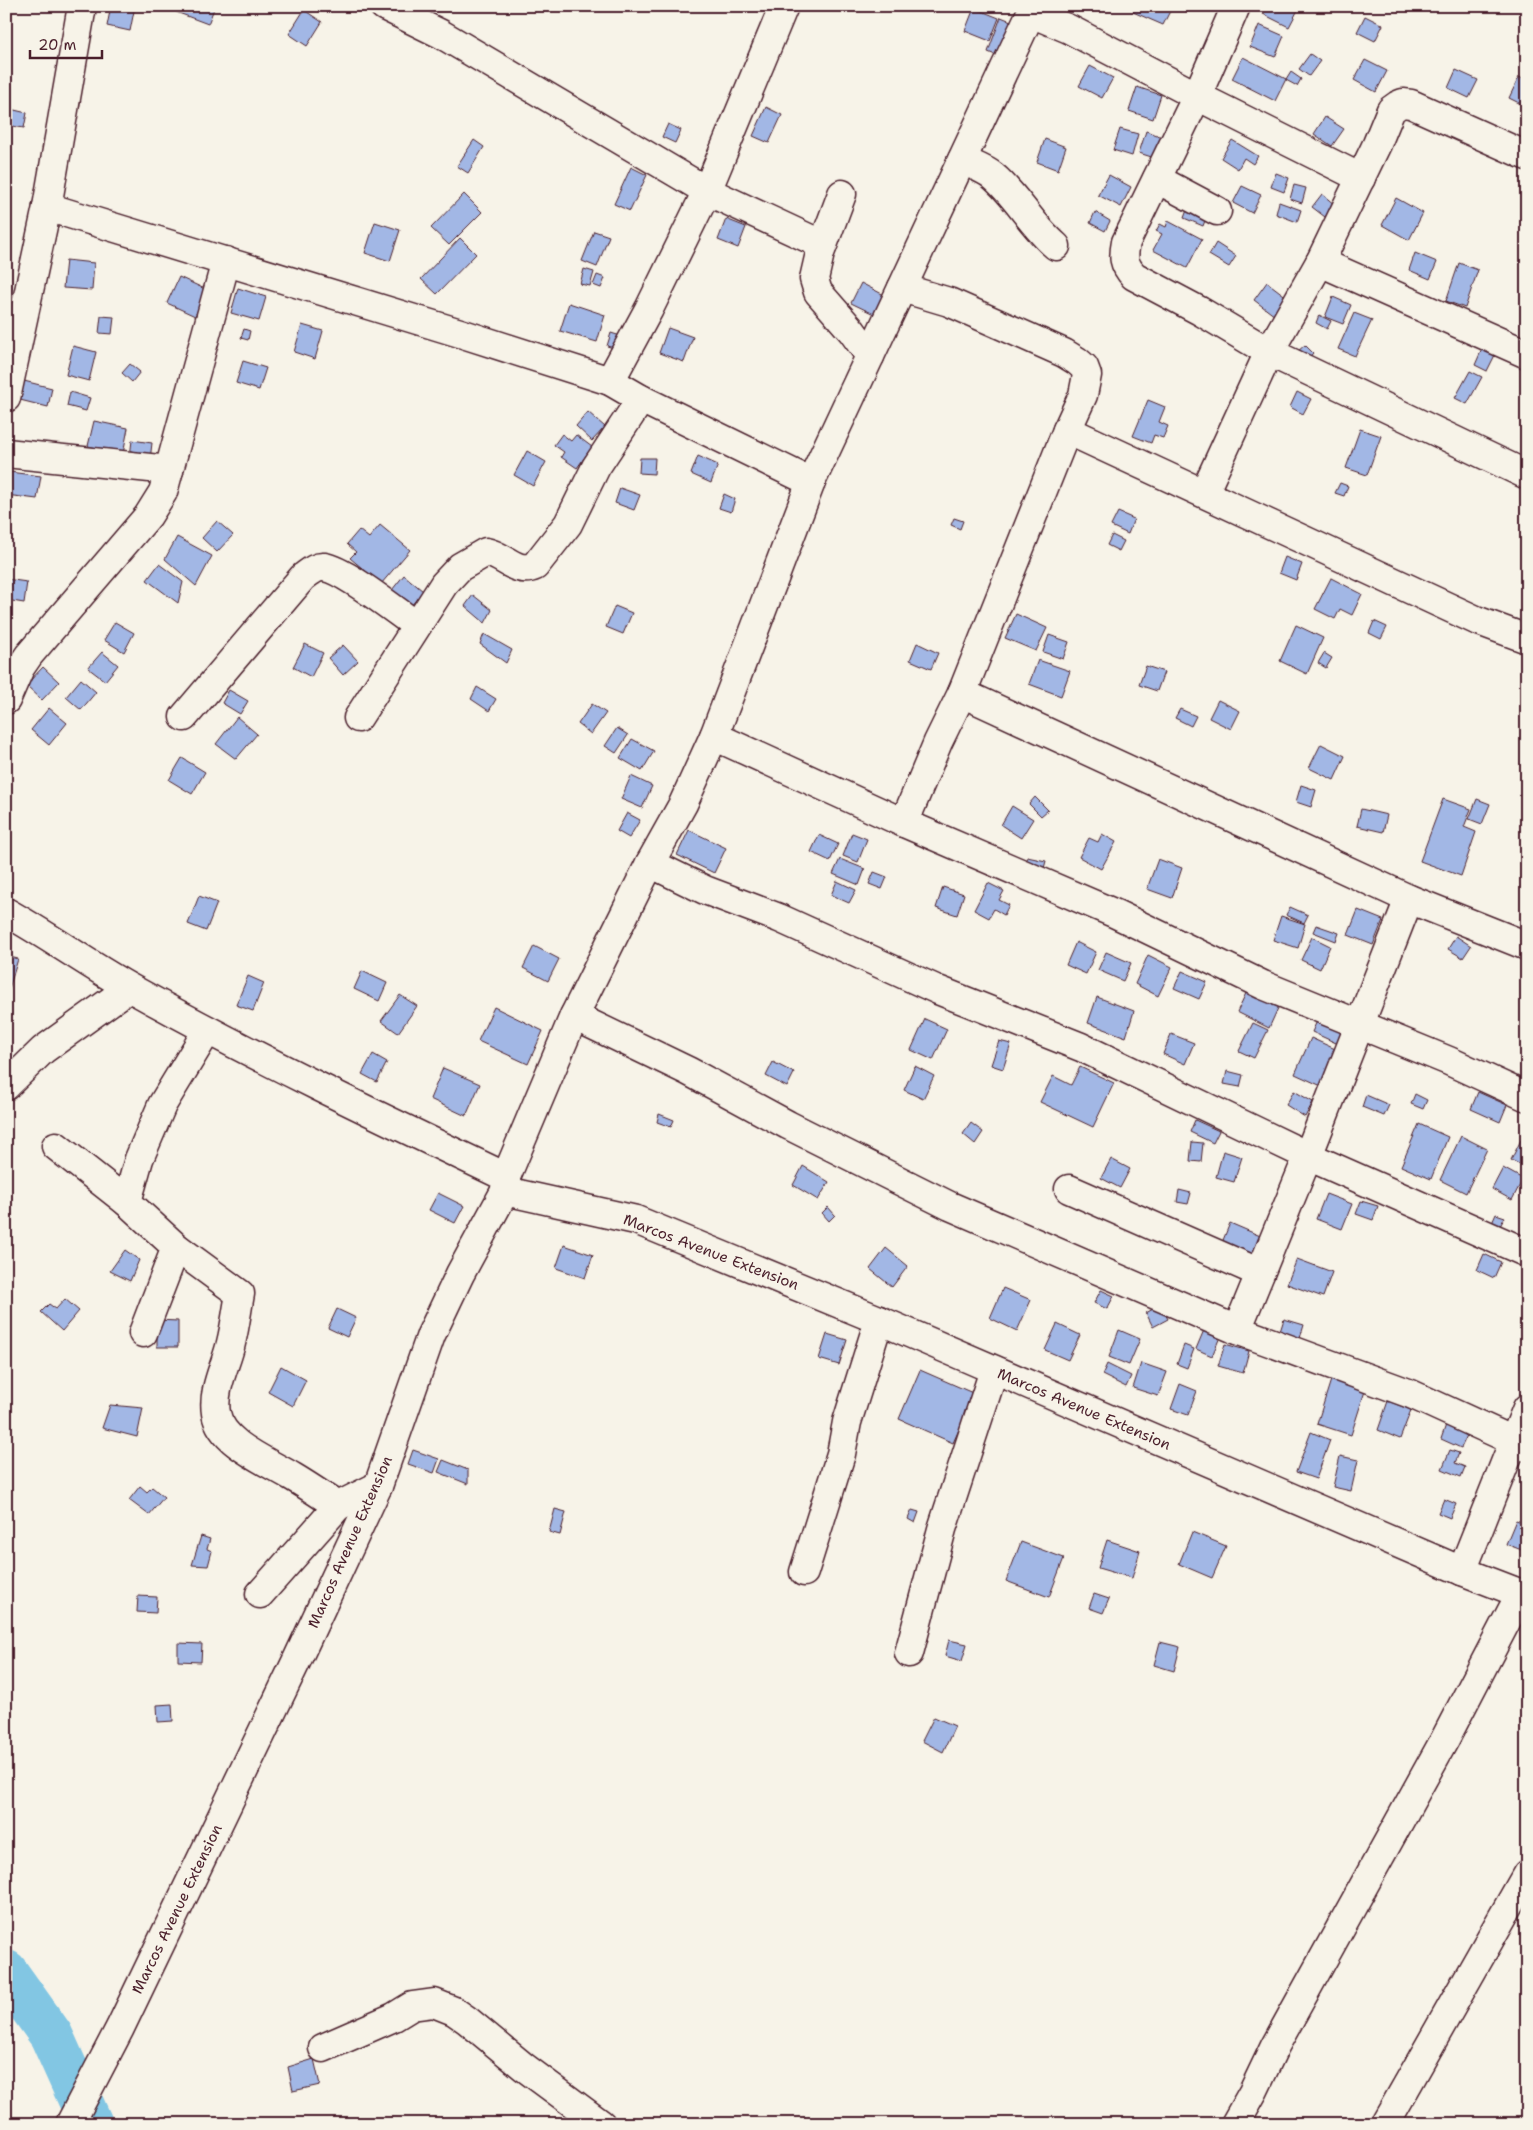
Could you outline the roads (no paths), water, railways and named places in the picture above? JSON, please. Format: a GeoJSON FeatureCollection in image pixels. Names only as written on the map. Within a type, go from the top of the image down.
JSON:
{"type":"FeatureCollection","features":[{"type":"Feature","properties":{"kind":"street"},"geometry":{"type":"LineString","coordinates":[[6,398],[47,207],[82,6]]}},
{"type":"Feature","properties":{"kind":"street"},"geometry":{"type":"LineString","coordinates":[[384,6],[441,34],[707,191],[823,245]]}},
{"type":"Feature","properties":{"kind":"street"},"geometry":{"type":"LineString","coordinates":[[610,382],[649,309],[707,191],[784,6]]}},
{"type":"Feature","properties":{"kind":"street"},"geometry":{"type":"LineString","coordinates":[[1236,6],[1197,96],[1126,242],[1122,258],[1126,268],[1134,276],[1200,311],[1270,352],[1527,475]]}},
{"type":"Feature","properties":{"kind":"street"},"geometry":{"type":"LineString","coordinates":[[6,912],[129,988],[207,1031],[506,1184],[574,1016],[650,863],[682,804],[714,736],[811,482],[1032,10],[1197,96],[1361,178]]}},
{"type":"Feature","properties":{"kind":"street"},"geometry":{"type":"LineString","coordinates":[[1204,492],[1270,352],[1320,262],[1361,178],[1391,110],[1398,104],[1411,104],[1527,156]]}},
{"type":"Feature","properties":{"kind":"street"},"geometry":{"type":"LineString","coordinates":[[962,160],[991,174],[1002,184],[1040,233],[1056,246]]}},
{"type":"Feature","properties":{"kind":"street"},"geometry":{"type":"LineString","coordinates":[[1156,179],[1217,211]]}},
{"type":"Feature","properties":{"kind":"street"},"geometry":{"type":"LineString","coordinates":[[842,194],[823,245],[814,279],[818,292],[852,331],[870,356]]}},
{"type":"Feature","properties":{"kind":"street"},"geometry":{"type":"LineString","coordinates":[[47,207],[460,332],[610,382],[811,482]]}},
{"type":"Feature","properties":{"kind":"street"},"geometry":{"type":"LineString","coordinates":[[6,700],[20,668],[29,655],[156,505],[163,492],[226,261]]}},
{"type":"Feature","properties":{"kind":"street"},"geometry":{"type":"LineString","coordinates":[[1320,262],[1527,354]]}},
{"type":"Feature","properties":{"kind":"street"},"geometry":{"type":"LineString","coordinates":[[902,288],[949,302],[1064,353],[1084,367],[1087,375],[1083,395],[1066,430],[962,693],[938,742],[904,823]]}},
{"type":"Feature","properties":{"kind":"street"},"geometry":{"type":"LineString","coordinates":[[358,718],[416,625],[450,577],[460,567],[486,552],[494,553],[521,569],[528,570],[535,566],[568,524],[596,467],[641,399]]}},
{"type":"Feature","properties":{"kind":"street"},"geometry":{"type":"LineString","coordinates":[[1066,430],[1204,492],[1476,620],[1527,639]]}},
{"type":"Feature","properties":{"kind":"street"},"geometry":{"type":"LineString","coordinates":[[6,453],[169,470]]}},
{"type":"Feature","properties":{"kind":"street"},"geometry":{"type":"LineString","coordinates":[[184,717],[303,576],[313,569],[323,567],[334,570],[360,585],[416,625]]}},
{"type":"Feature","properties":{"kind":"street"},"geometry":{"type":"LineString","coordinates":[[962,693],[1409,899],[1527,946]]}},
{"type":"Feature","properties":{"kind":"street"},"geometry":{"type":"LineString","coordinates":[[714,736],[904,823],[1116,914],[1263,985],[1449,1061],[1527,1097]]}},
{"type":"Feature","properties":{"kind":"street"},"geometry":{"type":"LineString","coordinates":[[650,863],[705,890],[779,918],[938,990],[1081,1047],[1308,1156],[1527,1254]]}},
{"type":"Feature","properties":{"kind":"street"},"geometry":{"type":"LineString","coordinates":[[1237,1330],[1361,1025],[1409,899]]}},
{"type":"Feature","properties":{"kind":"street"},"geometry":{"type":"LineString","coordinates":[[6,1086],[43,1050],[129,988]]}},
{"type":"Feature","properties":{"kind":"street"},"geometry":{"type":"LineString","coordinates":[[574,1016],[688,1071],[788,1125],[950,1206],[1237,1330],[1411,1394],[1520,1444]]}},
{"type":"Feature","properties":{"kind":"street"},"geometry":{"type":"LineString","coordinates":[[127,1202],[140,1158],[162,1105],[207,1031]]}},
{"type":"Feature","properties":{"kind":"street"},"geometry":{"type":"LineString","coordinates":[[56,1146],[127,1202],[176,1247],[240,1294],[231,1342],[216,1395],[216,1412],[219,1424],[245,1450],[292,1476],[338,1506]]}},
{"type":"Feature","properties":{"kind":"street","name":"Marcos Avenue Extension"},"geometry":{"type":"LineString","coordinates":[[70,2124],[120,2028],[296,1662],[378,1486],[431,1335],[506,1184],[636,1220],[879,1320],[1462,1571],[1524,1595]]}},
{"type":"Feature","properties":{"kind":"street"},"geometry":{"type":"LineString","coordinates":[[1069,1189],[1260,1273]]}},
{"type":"Feature","properties":{"kind":"street"},"geometry":{"type":"LineString","coordinates":[[143,1333],[176,1247]]}},
{"type":"Feature","properties":{"kind":"street"},"geometry":{"type":"LineString","coordinates":[[804,1572],[841,1454],[848,1422],[879,1320]]}},
{"type":"Feature","properties":{"kind":"street"},"geometry":{"type":"LineString","coordinates":[[910,1654],[942,1528],[994,1370]]}},
{"type":"Feature","properties":{"kind":"street"},"geometry":{"type":"LineString","coordinates":[[1462,1571],[1520,1444],[1527,1408]]}},
{"type":"Feature","properties":{"kind":"street"},"geometry":{"type":"LineString","coordinates":[[260,1594],[338,1506],[378,1486]]}},
{"type":"Feature","properties":{"kind":"street"},"geometry":{"type":"LineString","coordinates":[[1235,2124],[1254,2092],[1274,2046],[1524,1595]]}},
{"type":"Feature","properties":{"kind":"street"},"geometry":{"type":"LineString","coordinates":[[1386,2124],[1527,1874]]}},
{"type":"Feature","properties":{"kind":"street"},"geometry":{"type":"LineString","coordinates":[[324,2048],[394,2017],[412,2006],[434,2003],[454,2010],[601,2124]]}},
{"type":"Feature","properties":{"kind":"waterway"},"geometry":{"type":"LineString","coordinates":[[6,1972],[51,2035],[91,2124]]}}]}
